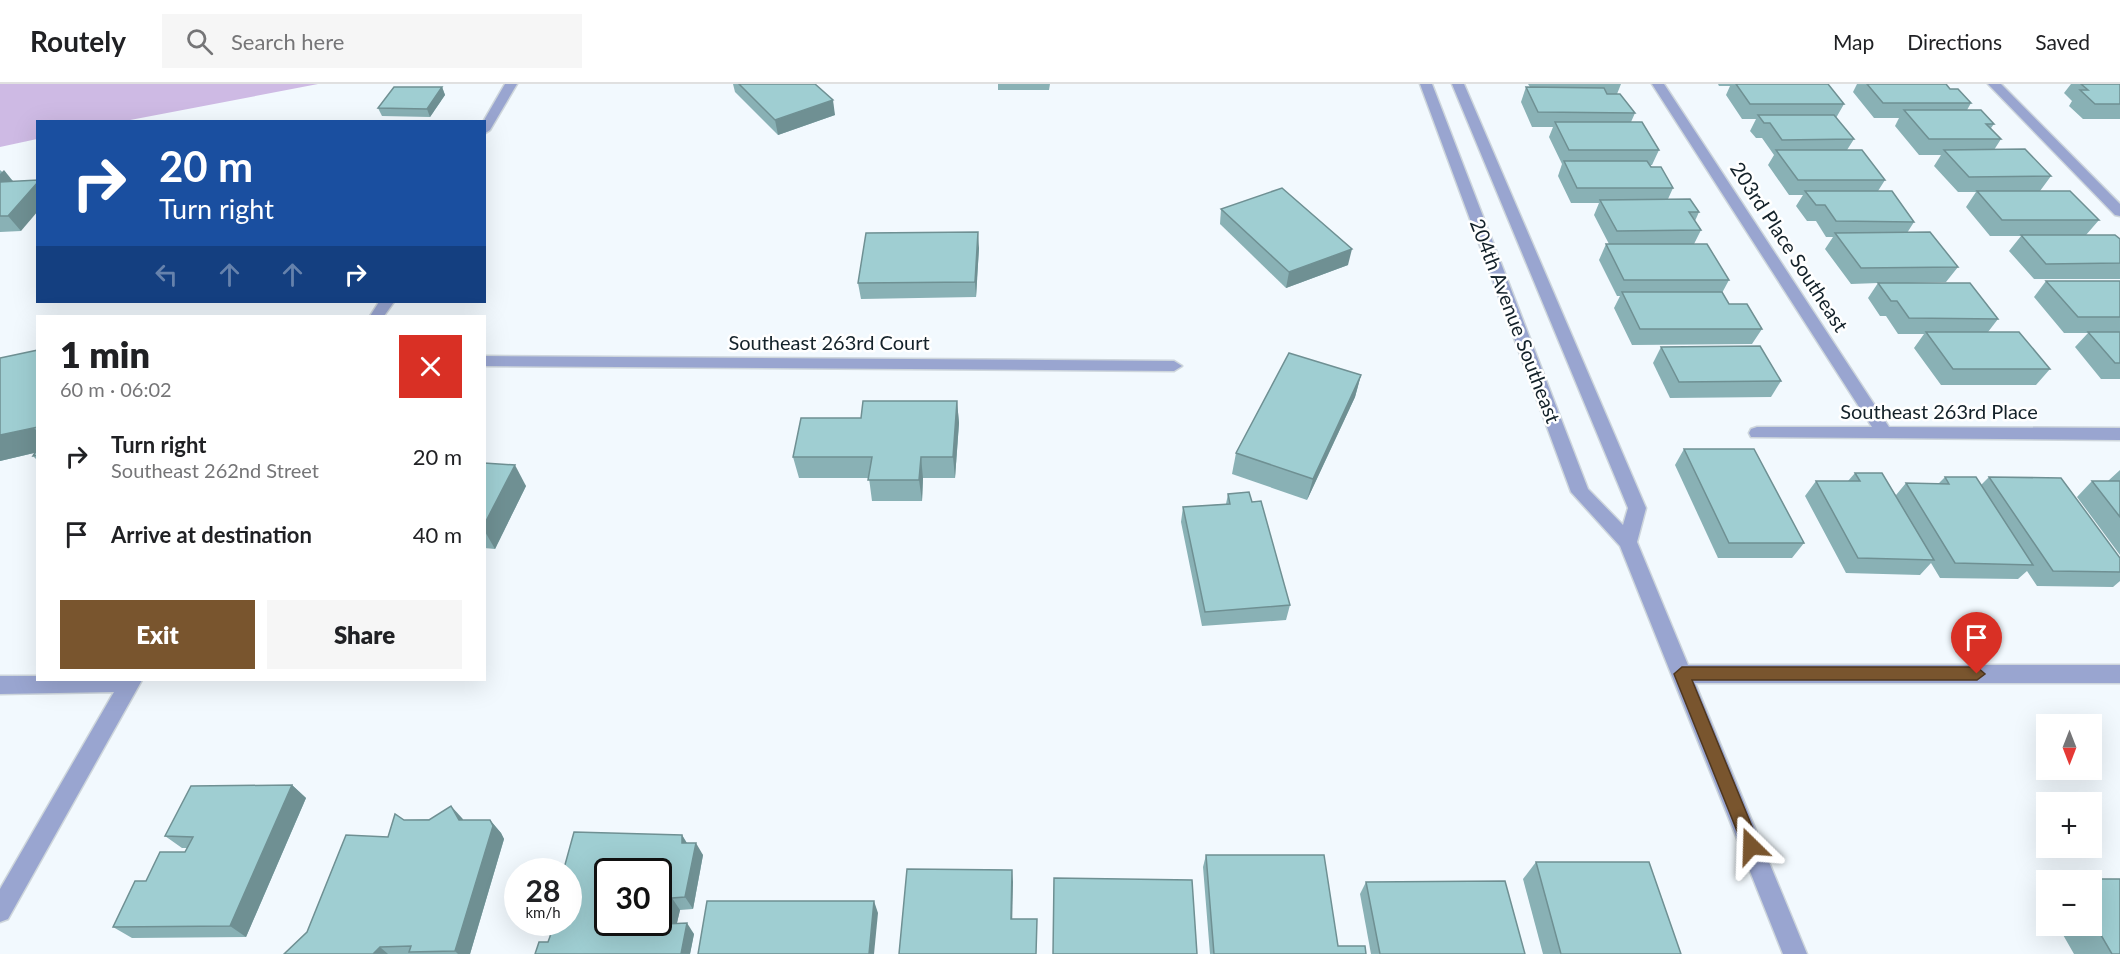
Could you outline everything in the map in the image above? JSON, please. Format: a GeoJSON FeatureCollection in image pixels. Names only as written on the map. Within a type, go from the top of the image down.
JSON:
{"type":"FeatureCollection","features":[{"type":"Feature","properties":{"kind":"street"},"geometry":{"type":"LineString","coordinates":[[486,127],[511,84]]}},
{"type":"Feature","properties":{"kind":"street","name":"204th Avenue Southeast"},"geometry":{"type":"LineString","coordinates":[[1426,84],[1580,492],[1628,542],[1795,954]]}},
{"type":"Feature","properties":{"kind":"street","name":"204th Avenue Southeast"},"geometry":{"type":"LineString","coordinates":[[1458,84],[1637,508],[1628,542]]}},
{"type":"Feature","properties":{"kind":"street","name":"203rd Place Southeast"},"geometry":{"type":"LineString","coordinates":[[1658,84],[1884,433]]}},
{"type":"Feature","properties":{"kind":"street"},"geometry":{"type":"LineString","coordinates":[[1994,84],[2120,212]]}},
{"type":"Feature","properties":{"kind":"street","name":"Southeast 263rd Court"},"geometry":{"type":"LineString","coordinates":[[486,361],[1174,366]]}},
{"type":"Feature","properties":{"kind":"street","name":"Southeast 263rd Place"},"geometry":{"type":"LineString","coordinates":[[1758,433],[2120,434]]}},
{"type":"Feature","properties":{"kind":"street"},"geometry":{"type":"LineString","coordinates":[[1682,674],[2120,674]]}},
{"type":"Feature","properties":{"kind":"street"},"geometry":{"type":"LineString","coordinates":[[0,685],[130,681]]}},
{"type":"Feature","properties":{"kind":"street"},"geometry":{"type":"LineString","coordinates":[[0,911],[130,681]]}},
{"type":"Feature","properties":{"kind":"shaded area"},"geometry":{"type":"Polygon","coordinates":[[[0,84],[318,84],[130,120],[36,120],[36,139],[0,147],[0,84]]]}},
{"type":"Feature","properties":{"kind":"building"},"geometry":{"type":"Polygon","coordinates":[[[739,84],[815,84],[833,100],[775,120],[739,84]]]}},
{"type":"Feature","properties":{"kind":"building"},"geometry":{"type":"Polygon","coordinates":[[[1736,84],[1828,84],[1844,104],[1750,104],[1736,84]]]}},
{"type":"Feature","properties":{"kind":"building"},"geometry":{"type":"Polygon","coordinates":[[[1867,84],[1946,84],[1950,89],[1958,89],[1971,103],[1883,103],[1867,84]]]}},
{"type":"Feature","properties":{"kind":"building"},"geometry":{"type":"Polygon","coordinates":[[[2081,84],[2120,84],[2120,104],[2095,104],[2080,90],[2088,90],[2081,84]]]}},
{"type":"Feature","properties":{"kind":"building"},"geometry":{"type":"Polygon","coordinates":[[[394,87],[442,87],[427,109],[378,108],[394,87]]]}},
{"type":"Feature","properties":{"kind":"building"},"geometry":{"type":"Polygon","coordinates":[[[1526,87],[1604,88],[1607,94],[1620,94],[1635,113],[1538,112],[1526,87]]]}},
{"type":"Feature","properties":{"kind":"building"},"geometry":{"type":"Polygon","coordinates":[[[1904,110],[1981,110],[1994,124],[1986,124],[2001,139],[1929,139],[1904,110]]]}},
{"type":"Feature","properties":{"kind":"building"},"geometry":{"type":"Polygon","coordinates":[[[1758,115],[1834,115],[1854,139],[1782,140],[1770,123],[1764,123],[1758,115]]]}},
{"type":"Feature","properties":{"kind":"building"},"geometry":{"type":"Polygon","coordinates":[[[1555,122],[1642,122],[1659,150],[1569,150],[1555,122]]]}},
{"type":"Feature","properties":{"kind":"building"},"geometry":{"type":"Polygon","coordinates":[[[2025,149],[2051,176],[1969,177],[1944,150],[2025,149]]]}},
{"type":"Feature","properties":{"kind":"building"},"geometry":{"type":"Polygon","coordinates":[[[1776,150],[1862,150],[1885,180],[1798,180],[1776,150]]]}},
{"type":"Feature","properties":{"kind":"building"},"geometry":{"type":"Polygon","coordinates":[[[1564,161],[1647,161],[1651,167],[1661,167],[1673,188],[1577,188],[1564,161]]]}},
{"type":"Feature","properties":{"kind":"building"},"geometry":{"type":"Polygon","coordinates":[[[36,180],[36,184],[8,216],[0,216],[0,182],[36,180]]]}},
{"type":"Feature","properties":{"kind":"building"},"geometry":{"type":"Polygon","coordinates":[[[1282,188],[1352,249],[1289,272],[1221,209],[1282,188]]]}},
{"type":"Feature","properties":{"kind":"building"},"geometry":{"type":"Polygon","coordinates":[[[1805,191],[1892,191],[1914,222],[1836,221],[1825,205],[1816,205],[1805,191]]]}},
{"type":"Feature","properties":{"kind":"building"},"geometry":{"type":"Polygon","coordinates":[[[1977,191],[2070,191],[2099,220],[2002,220],[1977,191]]]}},
{"type":"Feature","properties":{"kind":"building"},"geometry":{"type":"Polygon","coordinates":[[[1690,199],[1699,212],[1689,212],[1701,230],[1617,231],[1600,200],[1690,199]]]}},
{"type":"Feature","properties":{"kind":"building"},"geometry":{"type":"Polygon","coordinates":[[[978,232],[975,282],[858,283],[866,233],[978,232]]]}},
{"type":"Feature","properties":{"kind":"building"},"geometry":{"type":"Polygon","coordinates":[[[1930,232],[1958,267],[1861,268],[1835,233],[1930,232]]]}},
{"type":"Feature","properties":{"kind":"building"},"geometry":{"type":"Polygon","coordinates":[[[2021,235],[2115,235],[2120,239],[2120,263],[2046,264],[2021,235]]]}},
{"type":"Feature","properties":{"kind":"building"},"geometry":{"type":"Polygon","coordinates":[[[1606,244],[1707,244],[1729,280],[1624,280],[1606,244]]]}},
{"type":"Feature","properties":{"kind":"building"},"geometry":{"type":"Polygon","coordinates":[[[2046,281],[2120,281],[2120,317],[2078,317],[2046,281]]]}},
{"type":"Feature","properties":{"kind":"building"},"geometry":{"type":"Polygon","coordinates":[[[1878,283],[1970,283],[1998,319],[1909,318],[1897,301],[1891,301],[1878,283]]]}},
{"type":"Feature","properties":{"kind":"building"},"geometry":{"type":"Polygon","coordinates":[[[1622,292],[1722,292],[1729,304],[1747,304],[1762,329],[1640,329],[1622,292]]]}},
{"type":"Feature","properties":{"kind":"building"},"geometry":{"type":"Polygon","coordinates":[[[1926,332],[2019,332],[2050,369],[1953,369],[1926,332]]]}},
{"type":"Feature","properties":{"kind":"building"},"geometry":{"type":"Polygon","coordinates":[[[2088,332],[2120,332],[2120,363],[2115,363],[2088,332]]]}},
{"type":"Feature","properties":{"kind":"building"},"geometry":{"type":"Polygon","coordinates":[[[1760,346],[1781,381],[1679,382],[1661,347],[1760,346]]]}},
{"type":"Feature","properties":{"kind":"building"},"geometry":{"type":"Polygon","coordinates":[[[36,350],[36,427],[0,435],[0,358],[36,350]]]}},
{"type":"Feature","properties":{"kind":"building"},"geometry":{"type":"Polygon","coordinates":[[[1289,353],[1361,375],[1313,479],[1236,453],[1289,353]]]}},
{"type":"Feature","properties":{"kind":"building"},"geometry":{"type":"Polygon","coordinates":[[[863,401],[957,401],[953,457],[921,457],[919,480],[868,480],[872,457],[793,457],[801,418],[861,418],[863,401]]]}},
{"type":"Feature","properties":{"kind":"building"},"geometry":{"type":"Polygon","coordinates":[[[1684,449],[1754,449],[1804,543],[1729,543],[1684,449]]]}},
{"type":"Feature","properties":{"kind":"building"},"geometry":{"type":"Polygon","coordinates":[[[486,463],[515,465],[486,521],[486,463]]]}},
{"type":"Feature","properties":{"kind":"building"},"geometry":{"type":"Polygon","coordinates":[[[1855,473],[1882,473],[1934,560],[1858,558],[1816,481],[1860,481],[1855,473]]]}},
{"type":"Feature","properties":{"kind":"building"},"geometry":{"type":"Polygon","coordinates":[[[1945,477],[1976,477],[2033,565],[1955,563],[1906,483],[1949,484],[1945,477]]]}},
{"type":"Feature","properties":{"kind":"building"},"geometry":{"type":"Polygon","coordinates":[[[1989,477],[2061,478],[2120,558],[2120,572],[2053,571],[1989,477]]]}},
{"type":"Feature","properties":{"kind":"building"},"geometry":{"type":"Polygon","coordinates":[[[2092,481],[2120,481],[2120,517],[2092,481]]]}},
{"type":"Feature","properties":{"kind":"building"},"geometry":{"type":"Polygon","coordinates":[[[1249,492],[1252,502],[1261,501],[1290,605],[1205,612],[1183,507],[1230,504],[1228,494],[1249,492]]]}},
{"type":"Feature","properties":{"kind":"building"},"geometry":{"type":"Polygon","coordinates":[[[292,785],[230,926],[113,927],[135,881],[146,881],[160,852],[185,852],[193,837],[165,836],[191,786],[292,785]]]}},
{"type":"Feature","properties":{"kind":"building"},"geometry":{"type":"Polygon","coordinates":[[[451,806],[459,820],[490,820],[493,826],[455,951],[409,952],[411,946],[380,947],[373,954],[284,954],[307,932],[346,835],[388,837],[395,814],[404,820],[429,820],[451,806]]]}},
{"type":"Feature","properties":{"kind":"building"},"geometry":{"type":"Polygon","coordinates":[[[574,832],[682,835],[682,843],[696,843],[685,897],[672,898],[672,858],[594,858],[594,936],[672,936],[672,924],[687,923],[681,954],[535,954],[539,942],[548,942],[550,936],[582,936],[582,858],[567,858],[574,832]]]}},
{"type":"Feature","properties":{"kind":"building"},"geometry":{"type":"Polygon","coordinates":[[[1206,855],[1324,855],[1338,946],[1365,946],[1366,954],[1214,954],[1206,855]]]}},
{"type":"Feature","properties":{"kind":"building"},"geometry":{"type":"Polygon","coordinates":[[[1536,862],[1649,862],[1681,954],[1561,954],[1536,862]]]}},
{"type":"Feature","properties":{"kind":"building"},"geometry":{"type":"Polygon","coordinates":[[[907,869],[1012,870],[1011,919],[1037,919],[1036,954],[899,954],[907,869]]]}},
{"type":"Feature","properties":{"kind":"building"},"geometry":{"type":"Polygon","coordinates":[[[1054,878],[1192,880],[1197,954],[1053,954],[1054,878]]]}},
{"type":"Feature","properties":{"kind":"building"},"geometry":{"type":"Polygon","coordinates":[[[2102,879],[2120,879],[2120,954],[2112,954],[2102,936],[2102,879]]]}},
{"type":"Feature","properties":{"kind":"building"},"geometry":{"type":"Polygon","coordinates":[[[1505,881],[1525,954],[1380,954],[1366,882],[1505,881]]]}},
{"type":"Feature","properties":{"kind":"building"},"geometry":{"type":"Polygon","coordinates":[[[707,901],[874,901],[869,954],[698,954],[707,901]]]}},
{"type":"Feature","properties":{"kind":"route"},"geometry":{"type":"LineString","coordinates":[[1751,846],[1682,674],[1977,674]]}}]}
